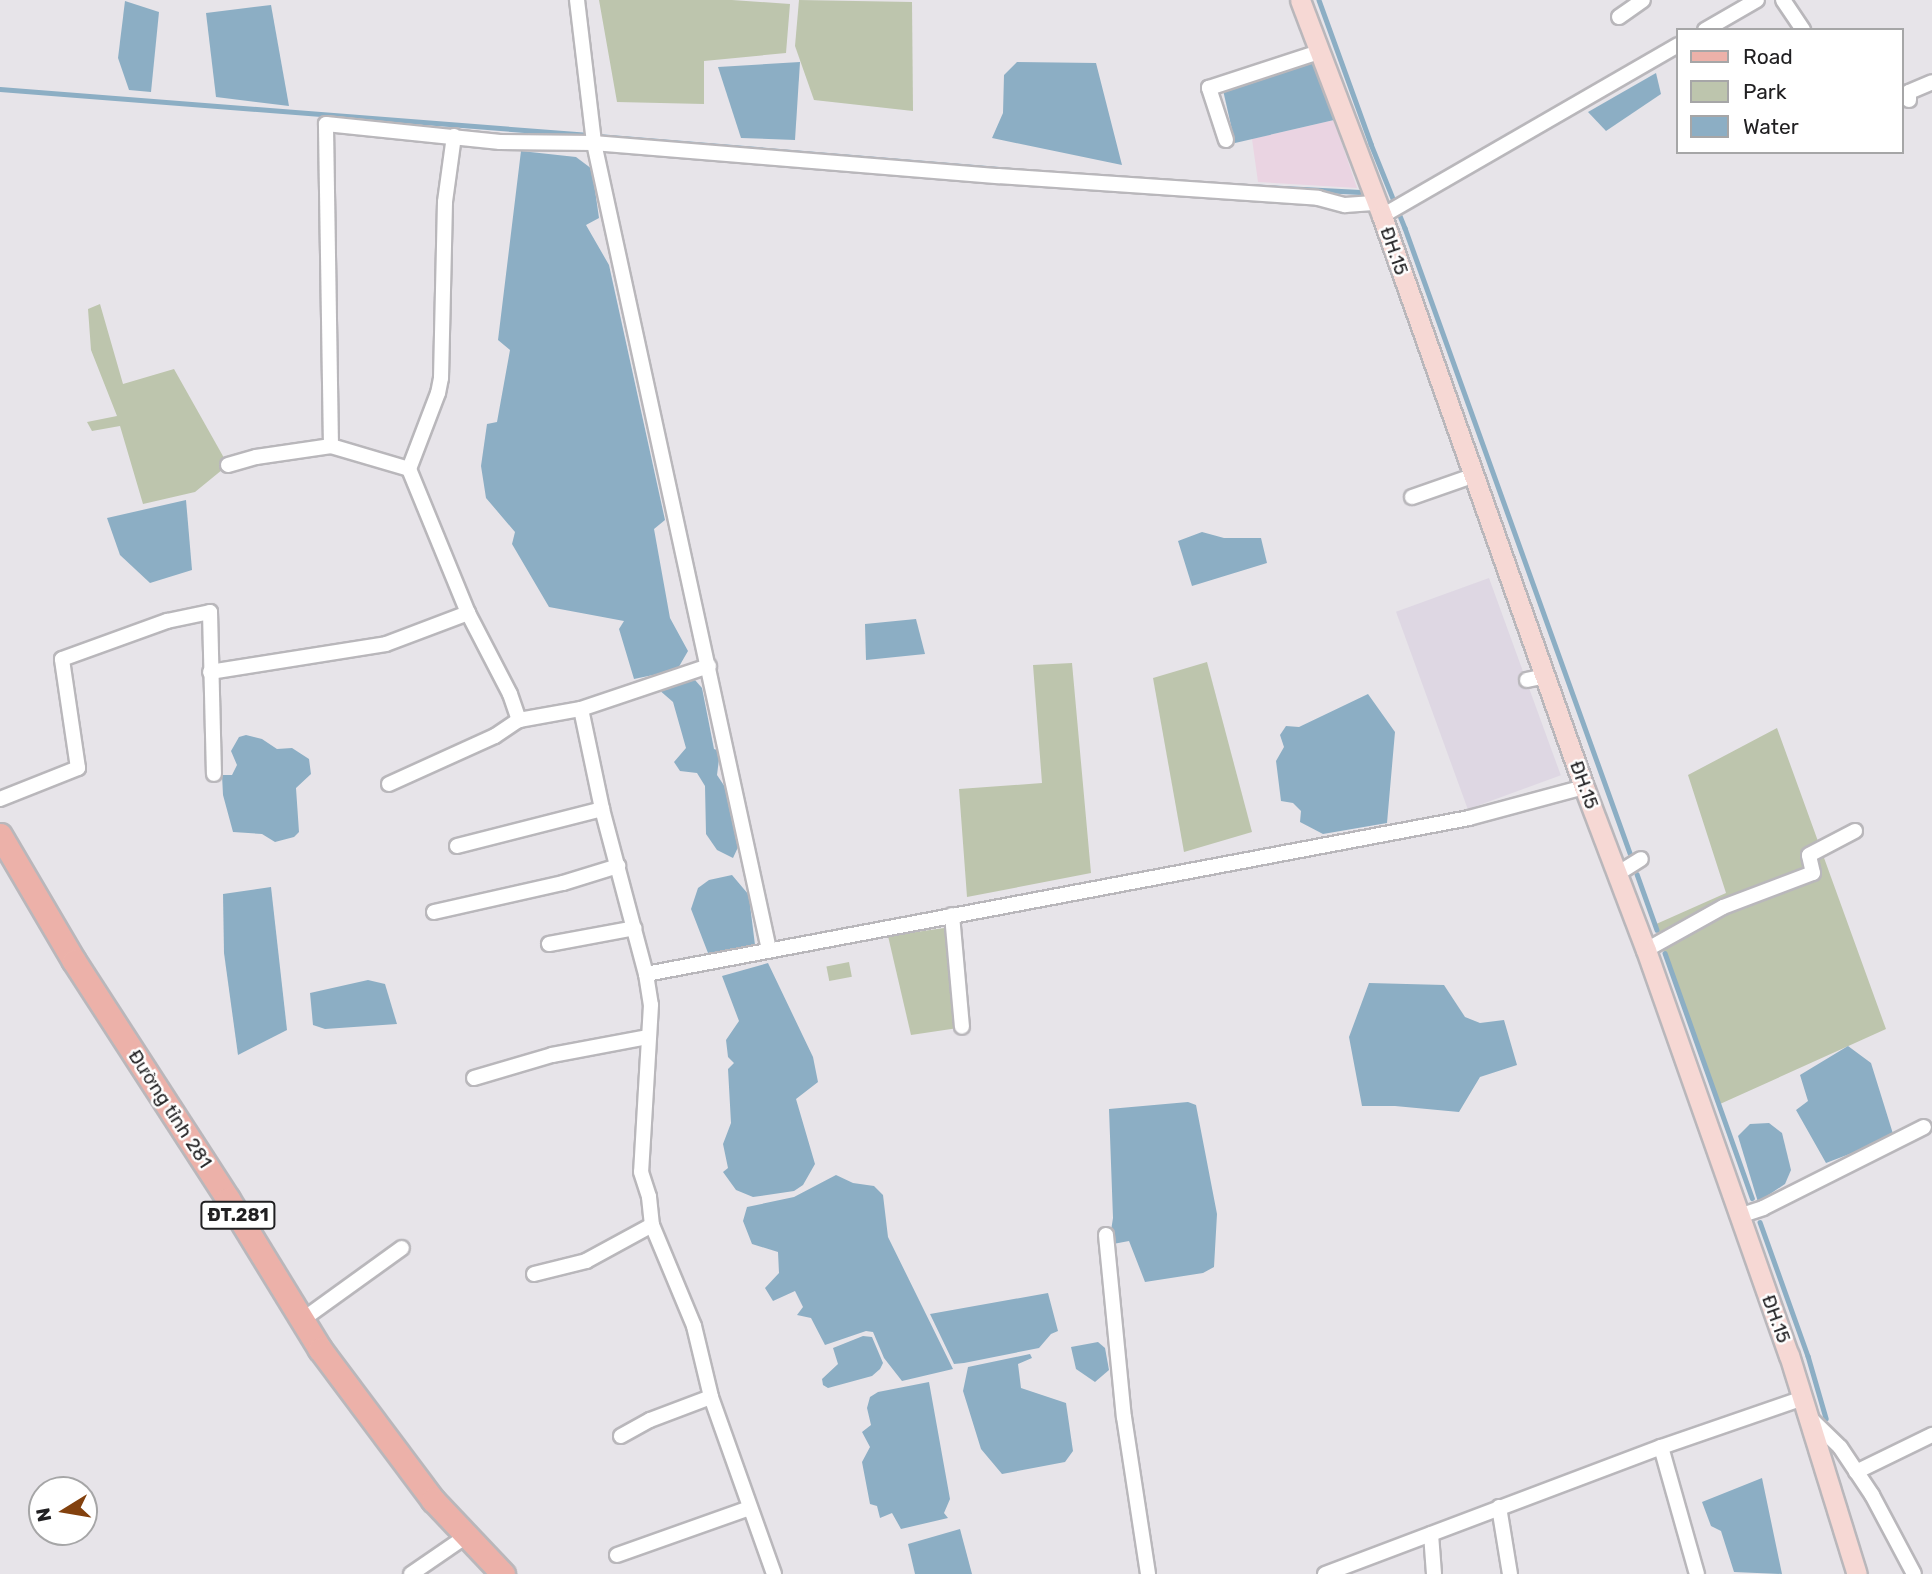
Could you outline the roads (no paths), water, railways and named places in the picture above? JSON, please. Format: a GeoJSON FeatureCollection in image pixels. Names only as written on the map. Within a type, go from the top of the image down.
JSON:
{"type":"FeatureCollection","features":[{"type":"Feature","properties":{"kind":"main road","name":"ĐH.15"},"geometry":{"type":"LineString","coordinates":[[1300,0],[1303,21],[1319,52],[1348,142],[1379,209],[1475,475],[1537,678],[1584,787],[1646,950],[1806,1408],[1857,1574]]}},
{"type":"Feature","properties":{"kind":"main road","name":"Đường tỉnh 281"},"geometry":{"type":"LineString","coordinates":[[0,835],[74,961],[228,1199],[302,1320],[387,1441],[465,1537],[503,1574]]}},
{"type":"Feature","properties":{"kind":"street"},"geometry":{"type":"LineString","coordinates":[[578,0],[594,143],[769,950]]}},
{"type":"Feature","properties":{"kind":"street"},"geometry":{"type":"LineString","coordinates":[[1619,17],[1643,0]]}},
{"type":"Feature","properties":{"kind":"street"},"geometry":{"type":"LineString","coordinates":[[1708,28],[1757,0]]}},
{"type":"Feature","properties":{"kind":"street"},"geometry":{"type":"LineString","coordinates":[[1783,0],[1802,28]]}},
{"type":"Feature","properties":{"kind":"street"},"geometry":{"type":"LineString","coordinates":[[331,446],[326,124],[500,142],[594,143],[998,176],[1318,198],[1379,209],[1676,46]]}},
{"type":"Feature","properties":{"kind":"street"},"geometry":{"type":"LineString","coordinates":[[1226,140],[1209,88],[1319,52]]}},
{"type":"Feature","properties":{"kind":"street"},"geometry":{"type":"LineString","coordinates":[[1909,100],[1909,92],[1932,82]]}},
{"type":"Feature","properties":{"kind":"street"},"geometry":{"type":"LineString","coordinates":[[454,136],[445,202],[441,378],[438,393],[409,469],[468,613],[510,694],[520,720]]}},
{"type":"Feature","properties":{"kind":"street"},"geometry":{"type":"LineString","coordinates":[[229,465],[257,457],[331,446],[409,469]]}},
{"type":"Feature","properties":{"kind":"street"},"geometry":{"type":"LineString","coordinates":[[1412,497],[1475,475]]}},
{"type":"Feature","properties":{"kind":"street"},"geometry":{"type":"LineString","coordinates":[[0,799],[78,768],[62,659],[167,621],[210,612],[214,774]]}},
{"type":"Feature","properties":{"kind":"street"},"geometry":{"type":"LineString","coordinates":[[210,672],[386,644],[468,613]]}},
{"type":"Feature","properties":{"kind":"street"},"geometry":{"type":"LineString","coordinates":[[388,784],[495,736],[520,720],[581,709],[709,666]]}},
{"type":"Feature","properties":{"kind":"street"},"geometry":{"type":"LineString","coordinates":[[581,709],[602,809],[635,928],[651,1005],[640,1172],[649,1197],[652,1225],[694,1326],[711,1397],[774,1574]]}},
{"type":"Feature","properties":{"kind":"street"},"geometry":{"type":"LineString","coordinates":[[646,974],[1469,818],[1584,787]]}},
{"type":"Feature","properties":{"kind":"street"},"geometry":{"type":"LineString","coordinates":[[457,846],[602,809]]}},
{"type":"Feature","properties":{"kind":"street"},"geometry":{"type":"LineString","coordinates":[[1646,950],[1723,907],[1813,873],[1809,855],[1855,831]]}},
{"type":"Feature","properties":{"kind":"street"},"geometry":{"type":"LineString","coordinates":[[1617,874],[1641,859]]}},
{"type":"Feature","properties":{"kind":"street"},"geometry":{"type":"LineString","coordinates":[[434,912],[563,883],[618,866]]}},
{"type":"Feature","properties":{"kind":"street"},"geometry":{"type":"LineString","coordinates":[[952,915],[962,1027]]}},
{"type":"Feature","properties":{"kind":"street"},"geometry":{"type":"LineString","coordinates":[[549,944],[635,928]]}},
{"type":"Feature","properties":{"kind":"street"},"geometry":{"type":"LineString","coordinates":[[474,1078],[560,1054],[648,1037]]}},
{"type":"Feature","properties":{"kind":"street"},"geometry":{"type":"LineString","coordinates":[[1739,1216],[1763,1208],[1924,1127]]}},
{"type":"Feature","properties":{"kind":"street"},"geometry":{"type":"LineString","coordinates":[[534,1274],[586,1261],[652,1225]]}},
{"type":"Feature","properties":{"kind":"street"},"geometry":{"type":"LineString","coordinates":[[1106,1235],[1124,1417],[1148,1574]]}},
{"type":"Feature","properties":{"kind":"street"},"geometry":{"type":"LineString","coordinates":[[302,1320],[402,1248]]}},
{"type":"Feature","properties":{"kind":"street"},"geometry":{"type":"LineString","coordinates":[[621,1436],[650,1420],[711,1397]]}},
{"type":"Feature","properties":{"kind":"street"},"geometry":{"type":"LineString","coordinates":[[1325,1574],[1661,1447],[1806,1408],[1840,1447],[1914,1574]]}},
{"type":"Feature","properties":{"kind":"street"},"geometry":{"type":"LineString","coordinates":[[1856,1472],[1932,1435]]}},
{"type":"Feature","properties":{"kind":"street"},"geometry":{"type":"LineString","coordinates":[[1661,1447],[1697,1574]]}},
{"type":"Feature","properties":{"kind":"street"},"geometry":{"type":"LineString","coordinates":[[1499,1507],[1510,1574]]}},
{"type":"Feature","properties":{"kind":"street"},"geometry":{"type":"LineString","coordinates":[[617,1555],[750,1508]]}},
{"type":"Feature","properties":{"kind":"street"},"geometry":{"type":"LineString","coordinates":[[1430,1534],[1434,1574]]}},
{"type":"Feature","properties":{"kind":"street"},"geometry":{"type":"LineString","coordinates":[[411,1574],[465,1537]]}},
{"type":"Feature","properties":{"kind":"water"},"geometry":{"type":"Polygon","coordinates":[[[125,1],[159,12],[151,92],[129,90],[118,58],[125,1]]]}},
{"type":"Feature","properties":{"kind":"water"},"geometry":{"type":"Polygon","coordinates":[[[271,5],[289,106],[216,97],[206,13],[271,5]]]}},
{"type":"Feature","properties":{"kind":"water"},"geometry":{"type":"Polygon","coordinates":[[[1314,60],[1334,120],[1235,143],[1223,90],[1314,60]]]}},
{"type":"Feature","properties":{"kind":"water"},"geometry":{"type":"Polygon","coordinates":[[[800,62],[795,140],[741,138],[718,67],[800,62]]]}},
{"type":"Feature","properties":{"kind":"water"},"geometry":{"type":"Polygon","coordinates":[[[1017,62],[1096,63],[1122,165],[992,138],[1003,113],[1004,75],[1017,62]]]}},
{"type":"Feature","properties":{"kind":"water"},"geometry":{"type":"Polygon","coordinates":[[[1656,73],[1661,94],[1606,131],[1588,112],[1656,73]]]}},
{"type":"Feature","properties":{"kind":"water"},"geometry":{"type":"Polygon","coordinates":[[[521,151],[576,157],[592,169],[599,218],[586,225],[609,265],[665,520],[654,529],[670,618],[688,651],[677,670],[634,679],[619,629],[624,621],[549,607],[512,544],[515,532],[486,498],[481,466],[487,424],[497,422],[510,350],[498,340],[521,151]]]}},
{"type":"Feature","properties":{"kind":"water"},"geometry":{"type":"Polygon","coordinates":[[[186,500],[192,570],[150,583],[120,555],[107,518],[186,500]]]}},
{"type":"Feature","properties":{"kind":"water"},"geometry":{"type":"Polygon","coordinates":[[[1202,532],[1224,538],[1261,538],[1267,563],[1192,586],[1178,541],[1202,532]]]}},
{"type":"Feature","properties":{"kind":"water"},"geometry":{"type":"Polygon","coordinates":[[[916,619],[925,654],[866,660],[865,624],[916,619]]]}},
{"type":"Feature","properties":{"kind":"water"},"geometry":{"type":"Polygon","coordinates":[[[695,680],[702,688],[714,749],[720,751],[717,775],[725,787],[740,843],[733,858],[717,850],[706,834],[705,786],[697,773],[680,771],[674,762],[686,748],[673,702],[658,689],[695,680]]]}},
{"type":"Feature","properties":{"kind":"water"},"geometry":{"type":"Polygon","coordinates":[[[1368,694],[1395,732],[1387,823],[1323,834],[1300,822],[1301,811],[1293,803],[1281,801],[1276,761],[1284,747],[1280,735],[1286,726],[1299,727],[1368,694]]]}},
{"type":"Feature","properties":{"kind":"water"},"geometry":{"type":"Polygon","coordinates":[[[246,735],[262,739],[277,749],[292,748],[309,759],[311,774],[296,788],[299,832],[294,837],[275,842],[262,834],[233,832],[223,795],[222,775],[232,775],[237,765],[231,751],[239,737],[246,735]]]}},
{"type":"Feature","properties":{"kind":"water"},"geometry":{"type":"Polygon","coordinates":[[[732,875],[754,901],[750,905],[755,945],[708,953],[691,909],[698,888],[709,880],[732,875]]]}},
{"type":"Feature","properties":{"kind":"water"},"geometry":{"type":"Polygon","coordinates":[[[271,887],[287,1030],[238,1055],[224,953],[223,894],[271,887]]]}},
{"type":"Feature","properties":{"kind":"water"},"geometry":{"type":"Polygon","coordinates":[[[768,963],[813,1057],[818,1082],[796,1099],[815,1164],[803,1185],[794,1191],[753,1197],[736,1190],[723,1172],[728,1168],[723,1144],[731,1123],[728,1069],[734,1063],[728,1057],[726,1040],[739,1021],[722,976],[768,963]]]}},
{"type":"Feature","properties":{"kind":"water"},"geometry":{"type":"Polygon","coordinates":[[[368,980],[385,984],[397,1024],[325,1029],[313,1025],[310,993],[368,980]]]}},
{"type":"Feature","properties":{"kind":"water"},"geometry":{"type":"Polygon","coordinates":[[[1369,983],[1444,985],[1465,1017],[1480,1023],[1504,1020],[1517,1065],[1480,1077],[1459,1112],[1362,1106],[1349,1037],[1369,983]]]}},
{"type":"Feature","properties":{"kind":"water"},"geometry":{"type":"Polygon","coordinates":[[[1848,1046],[1871,1063],[1894,1137],[1826,1163],[1796,1110],[1808,1101],[1800,1075],[1848,1046]]]}},
{"type":"Feature","properties":{"kind":"water"},"geometry":{"type":"Polygon","coordinates":[[[1188,1102],[1196,1105],[1217,1214],[1214,1267],[1203,1273],[1145,1282],[1129,1241],[1113,1244],[1110,1237],[1113,1218],[1109,1109],[1188,1102]]]}},
{"type":"Feature","properties":{"kind":"water"},"geometry":{"type":"Polygon","coordinates":[[[1769,1123],[1782,1133],[1791,1170],[1785,1184],[1758,1202],[1738,1136],[1750,1124],[1769,1123]]]}},
{"type":"Feature","properties":{"kind":"water"},"geometry":{"type":"Polygon","coordinates":[[[836,1175],[853,1183],[874,1186],[883,1195],[888,1237],[953,1369],[902,1381],[884,1358],[873,1332],[866,1331],[825,1345],[811,1318],[797,1315],[803,1307],[795,1291],[773,1301],[765,1288],[779,1273],[778,1252],[752,1244],[743,1221],[747,1207],[794,1197],[836,1175]]]}},
{"type":"Feature","properties":{"kind":"water"},"geometry":{"type":"Polygon","coordinates":[[[1048,1293],[1058,1331],[1051,1334],[1039,1348],[964,1363],[954,1364],[930,1314],[1048,1293]]]}},
{"type":"Feature","properties":{"kind":"water"},"geometry":{"type":"Polygon","coordinates":[[[863,1336],[872,1337],[883,1363],[880,1369],[872,1376],[828,1388],[823,1385],[822,1379],[838,1364],[833,1348],[863,1336]]]}},
{"type":"Feature","properties":{"kind":"water"},"geometry":{"type":"Polygon","coordinates":[[[1098,1342],[1105,1348],[1109,1370],[1095,1382],[1076,1369],[1071,1347],[1098,1342]]]}},
{"type":"Feature","properties":{"kind":"water"},"geometry":{"type":"Polygon","coordinates":[[[1030,1354],[1032,1358],[1018,1364],[1021,1388],[1066,1403],[1073,1451],[1065,1462],[1002,1474],[981,1449],[963,1391],[968,1367],[1030,1354]]]}},
{"type":"Feature","properties":{"kind":"water"},"geometry":{"type":"Polygon","coordinates":[[[929,1382],[950,1499],[944,1513],[948,1518],[901,1529],[892,1513],[880,1518],[877,1506],[870,1504],[862,1462],[870,1447],[862,1432],[871,1425],[867,1408],[870,1397],[878,1392],[929,1382]]]}},
{"type":"Feature","properties":{"kind":"water"},"geometry":{"type":"Polygon","coordinates":[[[1762,1478],[1782,1574],[1734,1572],[1721,1531],[1711,1526],[1702,1502],[1762,1478]]]}},
{"type":"Feature","properties":{"kind":"water"},"geometry":{"type":"Polygon","coordinates":[[[960,1529],[972,1574],[915,1574],[908,1544],[960,1529]]]}},
{"type":"Feature","properties":{"kind":"waterway"},"geometry":{"type":"LineString","coordinates":[[1319,0],[1371,144],[1405,228],[1630,853]]}},
{"type":"Feature","properties":{"kind":"waterway"},"geometry":{"type":"LineString","coordinates":[[0,89],[589,135]]}},
{"type":"Feature","properties":{"kind":"waterway"},"geometry":{"type":"LineString","coordinates":[[598,136],[1039,172]]}},
{"type":"Feature","properties":{"kind":"waterway"},"geometry":{"type":"LineString","coordinates":[[1229,185],[1360,192]]}},
{"type":"Feature","properties":{"kind":"waterway"},"geometry":{"type":"LineString","coordinates":[[1637,874],[1657,930]]}},
{"type":"Feature","properties":{"kind":"waterway"},"geometry":{"type":"LineString","coordinates":[[1665,953],[1752,1198]]}},
{"type":"Feature","properties":{"kind":"waterway"},"geometry":{"type":"LineString","coordinates":[[1760,1222],[1808,1356],[1826,1418]]}}]}
